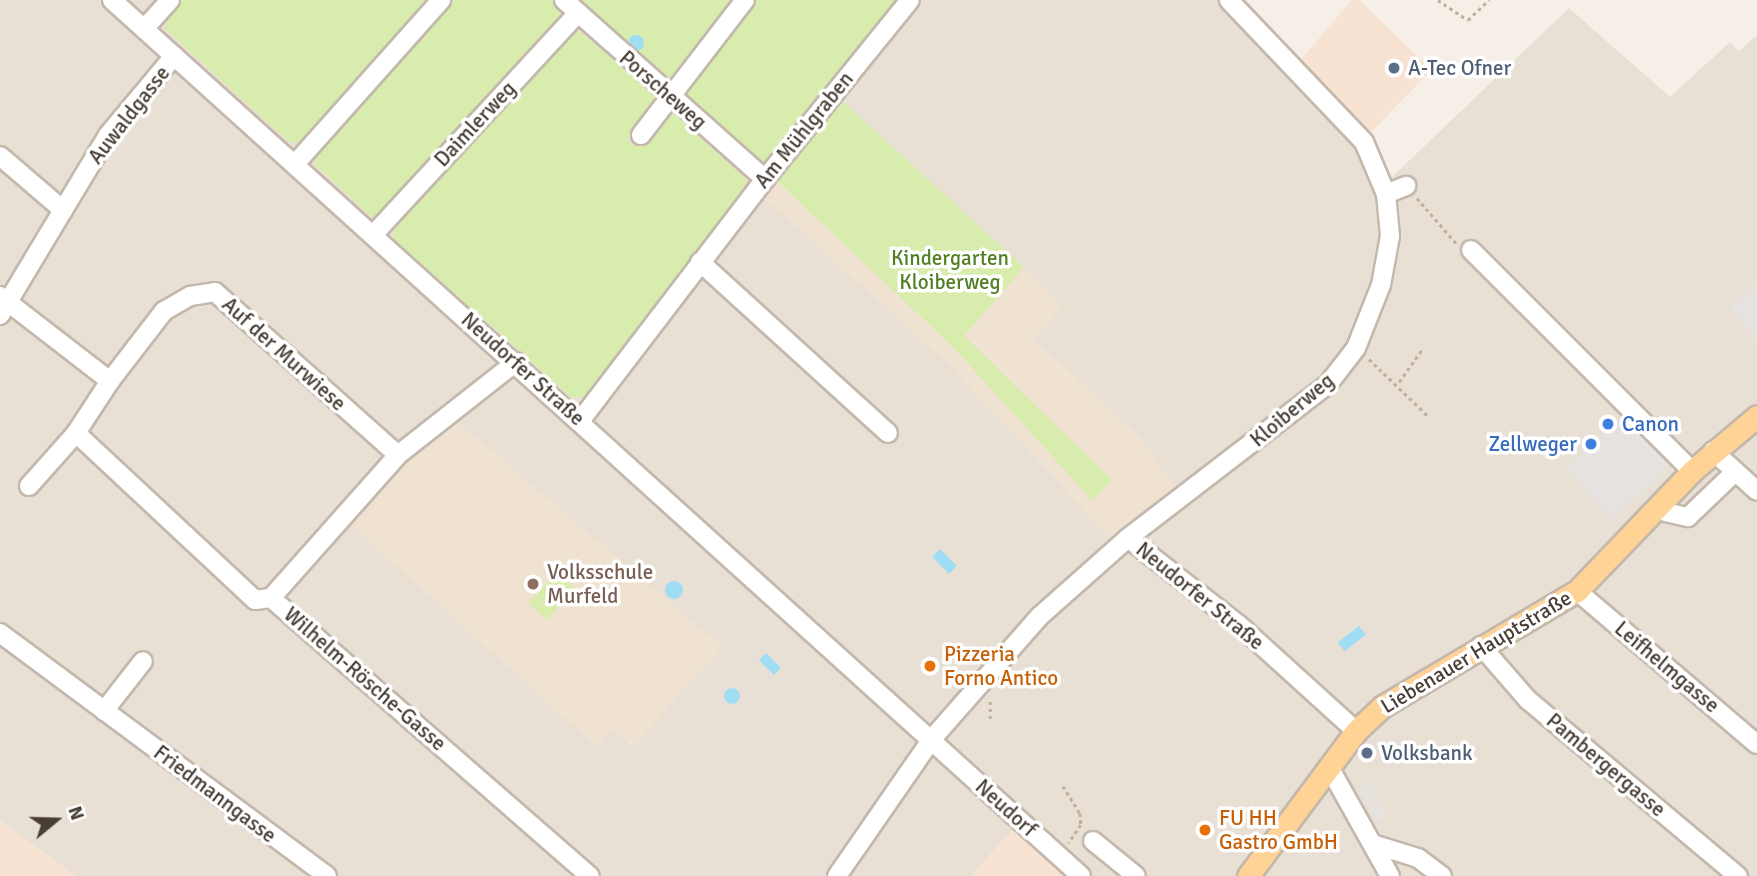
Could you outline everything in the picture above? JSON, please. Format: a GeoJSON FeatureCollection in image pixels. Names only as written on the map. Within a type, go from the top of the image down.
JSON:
{"type":"FeatureCollection","features":[{"type":"Feature","properties":{"kind":"main road","name":"Liebenauer Hauptstraße"},"geometry":{"type":"LineString","coordinates":[[1248,876],[1356,731],[1397,695],[1577,591],[1692,471],[1757,416]]}},
{"type":"Feature","properties":{"kind":"street","name":"Neudorfer Straße"},"geometry":{"type":"LineString","coordinates":[[113,0],[931,740]]}},
{"type":"Feature","properties":{"kind":"street"},"geometry":{"type":"LineString","coordinates":[[144,29],[170,0]]}},
{"type":"Feature","properties":{"kind":"street"},"geometry":{"type":"LineString","coordinates":[[295,164],[441,0]]}},
{"type":"Feature","properties":{"kind":"street","name":"Porscheweg"},"geometry":{"type":"LineString","coordinates":[[564,0],[765,179]]}},
{"type":"Feature","properties":{"kind":"street"},"geometry":{"type":"LineString","coordinates":[[641,135],[746,0]]}},
{"type":"Feature","properties":{"kind":"street","name":"Am Mühlgraben"},"geometry":{"type":"LineString","coordinates":[[580,421],[765,179],[910,0]]}},
{"type":"Feature","properties":{"kind":"street","name":"Kloiberweg"},"geometry":{"type":"LineString","coordinates":[[1128,538],[1329,383],[1356,348],[1381,285],[1390,236],[1386,194],[1364,142],[1228,0]]}},
{"type":"Feature","properties":{"kind":"street","name":"Daimlerweg"},"geometry":{"type":"LineString","coordinates":[[373,235],[577,14]]}},
{"type":"Feature","properties":{"kind":"street","name":"Auwaldgasse"},"geometry":{"type":"LineString","coordinates":[[3,305],[108,135],[174,57]]}},
{"type":"Feature","properties":{"kind":"street"},"geometry":{"type":"LineString","coordinates":[[0,156],[63,210]]}},
{"type":"Feature","properties":{"kind":"street"},"geometry":{"type":"LineString","coordinates":[[1386,194],[1406,186]]}},
{"type":"Feature","properties":{"kind":"street"},"geometry":{"type":"LineString","coordinates":[[1467,250],[1692,471]]}},
{"type":"Feature","properties":{"kind":"street"},"geometry":{"type":"LineString","coordinates":[[700,262],[888,433]]}},
{"type":"Feature","properties":{"kind":"street","name":"Auf der Murwiese"},"geometry":{"type":"LineString","coordinates":[[29,486],[76,433],[110,380],[164,311],[190,296],[215,292],[398,455]]}},
{"type":"Feature","properties":{"kind":"street"},"geometry":{"type":"LineString","coordinates":[[3,305],[110,380]]}},
{"type":"Feature","properties":{"kind":"street","name":"Wilhelm-Rösche-Gasse"},"geometry":{"type":"LineString","coordinates":[[516,362],[398,455],[271,598],[590,876]]}},
{"type":"Feature","properties":{"kind":"street"},"geometry":{"type":"LineString","coordinates":[[76,433],[255,600],[271,598]]}},
{"type":"Feature","properties":{"kind":"street"},"geometry":{"type":"LineString","coordinates":[[1713,452],[1757,491]]}},
{"type":"Feature","properties":{"kind":"street"},"geometry":{"type":"LineString","coordinates":[[1657,510],[1688,517],[1735,471]]}},
{"type":"Feature","properties":{"kind":"street","name":"Neudorfer Straße"},"geometry":{"type":"LineString","coordinates":[[837,876],[931,740],[1040,616],[1128,538],[1240,625],[1356,731]]}},
{"type":"Feature","properties":{"kind":"street","name":"Leifhelmgasse"},"geometry":{"type":"LineString","coordinates":[[1577,591],[1757,744]]}},
{"type":"Feature","properties":{"kind":"street","name":"Friedmanngasse"},"geometry":{"type":"LineString","coordinates":[[0,634],[327,876]]}},
{"type":"Feature","properties":{"kind":"street","name":"Pambergergasse"},"geometry":{"type":"LineString","coordinates":[[1481,646],[1528,700],[1738,876]]}},
{"type":"Feature","properties":{"kind":"street"},"geometry":{"type":"LineString","coordinates":[[104,711],[143,661]]}},
{"type":"Feature","properties":{"kind":"street","name":"Neudorf"},"geometry":{"type":"LineString","coordinates":[[931,740],[1080,876]]}},
{"type":"Feature","properties":{"kind":"street"},"geometry":{"type":"LineString","coordinates":[[1329,767],[1376,845],[1390,876]]}},
{"type":"Feature","properties":{"kind":"street"},"geometry":{"type":"LineString","coordinates":[[1093,841],[1136,876]]}},
{"type":"Feature","properties":{"kind":"street"},"geometry":{"type":"LineString","coordinates":[[1376,845],[1409,856],[1442,876]]}},
{"type":"Feature","properties":{"kind":"street"},"geometry":{"type":"LineString","coordinates":[[1409,856],[1426,876]]}},
{"type":"Feature","properties":{"kind":"path"},"geometry":{"type":"LineString","coordinates":[[1438,0],[1468,20],[1489,0]]}},
{"type":"Feature","properties":{"kind":"path"},"geometry":{"type":"LineString","coordinates":[[1406,186],[1467,250]]}},
{"type":"Feature","properties":{"kind":"path"},"geometry":{"type":"LineString","coordinates":[[1356,348],[1398,383],[1427,415]]}},
{"type":"Feature","properties":{"kind":"path"},"geometry":{"type":"LineString","coordinates":[[1398,383],[1423,348]]}},
{"type":"Feature","properties":{"kind":"path"},"geometry":{"type":"LineString","coordinates":[[985,691],[992,701],[990,719]]}},
{"type":"Feature","properties":{"kind":"path"},"geometry":{"type":"LineString","coordinates":[[1063,786],[1077,803],[1081,825],[1063,849]]}},
{"type":"Feature","properties":{"kind":"shaded area"},"geometry":{"type":"Polygon","coordinates":[[[0,0],[1240,0],[1299,62],[1352,0],[1359,0],[1431,70],[1368,135],[1390,179],[1569,8],[1670,97],[1730,42],[1739,51],[1757,35],[1757,876],[1064,876],[1012,830],[971,876],[76,876],[0,821],[0,0]],[[840,100],[764,197],[947,362],[1112,539],[1147,512],[1142,440],[1033,339],[1062,305],[840,100]],[[721,646],[613,727],[633,745],[721,646]]]}},
{"type":"Feature","properties":{"kind":"shaded area"},"geometry":{"type":"Polygon","coordinates":[[[1352,0],[1359,0],[1431,70],[1368,135],[1299,62],[1352,0]]]}},
{"type":"Feature","properties":{"kind":"shaded area","name":"Kindergarten Kloiberweg"},"geometry":{"type":"Polygon","coordinates":[[[840,99],[1062,305],[1033,339],[1142,440],[1178,492],[1112,539],[947,362],[763,197],[840,99]]]}},
{"type":"Feature","properties":{"kind":"shaded area"},"geometry":{"type":"Polygon","coordinates":[[[1757,284],[1757,341],[1730,306],[1757,284]]]}},
{"type":"Feature","properties":{"kind":"shaded area"},"geometry":{"type":"Polygon","coordinates":[[[1624,414],[1671,464],[1613,519],[1565,469],[1624,414]]]}},
{"type":"Feature","properties":{"kind":"shaded area","name":"Volksschule Murfeld"},"geometry":{"type":"Polygon","coordinates":[[[458,422],[722,647],[634,745],[613,728],[597,747],[348,522],[402,465],[458,422]]]}},
{"type":"Feature","properties":{"kind":"shaded area"},"geometry":{"type":"Polygon","coordinates":[[[1371,782],[1378,796],[1369,801],[1371,806],[1381,802],[1386,817],[1376,822],[1361,790],[1371,782]]]}},
{"type":"Feature","properties":{"kind":"shaded area"},"geometry":{"type":"Polygon","coordinates":[[[0,821],[76,876],[0,876],[0,821]]]}},
{"type":"Feature","properties":{"kind":"shaded area"},"geometry":{"type":"Polygon","coordinates":[[[1012,830],[1064,876],[971,876],[1012,830]]]}},
{"type":"Feature","properties":{"kind":"green space"},"geometry":{"type":"Polygon","coordinates":[[[180,0],[430,0],[303,142],[289,142],[165,29],[167,15],[180,0]]]}},
{"type":"Feature","properties":{"kind":"green space"},"geometry":{"type":"Polygon","coordinates":[[[453,0],[551,0],[559,8],[560,22],[384,216],[372,217],[316,166],[315,155],[453,0]]]}},
{"type":"Feature","properties":{"kind":"green space"},"geometry":{"type":"Polygon","coordinates":[[[580,0],[738,0],[677,81],[667,82],[580,0]]]}},
{"type":"Feature","properties":{"kind":"green space"},"geometry":{"type":"Polygon","coordinates":[[[754,0],[900,0],[774,161],[756,163],[687,100],[686,91],[754,0]]]}},
{"type":"Feature","properties":{"kind":"green space"},"geometry":{"type":"Polygon","coordinates":[[[571,30],[579,31],[658,96],[627,140],[635,146],[663,115],[675,115],[746,179],[748,191],[587,397],[572,398],[393,238],[394,223],[571,30]]]}},
{"type":"Feature","properties":{"kind":"green space","name":"Kindergarten Kloiberweg"},"geometry":{"type":"Polygon","coordinates":[[[840,99],[1024,267],[964,336],[1112,480],[1093,501],[953,347],[777,181],[840,99]]]}},
{"type":"Feature","properties":{"kind":"green space"},"geometry":{"type":"Polygon","coordinates":[[[557,572],[575,589],[547,620],[528,603],[557,572]]]}},
{"type":"Feature","properties":{"kind":"water"},"geometry":{"type":"Polygon","coordinates":[[[633,35],[639,35],[644,43],[642,49],[633,51],[628,46],[628,40],[633,35]]]}},
{"type":"Feature","properties":{"kind":"water"},"geometry":{"type":"Polygon","coordinates":[[[940,549],[957,566],[949,574],[932,557],[940,549]]]}},
{"type":"Feature","properties":{"kind":"water"},"geometry":{"type":"Polygon","coordinates":[[[674,581],[680,584],[683,590],[680,596],[674,599],[668,596],[665,590],[668,584],[674,581]]]}},
{"type":"Feature","properties":{"kind":"water"},"geometry":{"type":"Polygon","coordinates":[[[1359,626],[1366,635],[1344,651],[1338,643],[1359,626]]]}},
{"type":"Feature","properties":{"kind":"water"},"geometry":{"type":"Polygon","coordinates":[[[766,653],[781,668],[774,675],[759,660],[766,653]]]}},
{"type":"Feature","properties":{"kind":"water"},"geometry":{"type":"Polygon","coordinates":[[[729,688],[735,688],[740,696],[738,702],[729,704],[724,699],[724,693],[729,688]]]}},
{"type":"Feature","properties":{"kind":"place","name":"A-Tec Ofner"},"geometry":{"type":"Point","coordinates":[1394,68]}},
{"type":"Feature","properties":{"kind":"place","name":"Canon"},"geometry":{"type":"Point","coordinates":[1608,424]}},
{"type":"Feature","properties":{"kind":"place","name":"Zellweger"},"geometry":{"type":"Point","coordinates":[1591,444]}},
{"type":"Feature","properties":{"kind":"place","name":"Volksschule Murfeld"},"geometry":{"type":"Point","coordinates":[533,584]}},
{"type":"Feature","properties":{"kind":"place","name":"Pizzeria Forno Antico"},"geometry":{"type":"Point","coordinates":[930,666]}},
{"type":"Feature","properties":{"kind":"place","name":"Volksbank"},"geometry":{"type":"Point","coordinates":[1367,753]}},
{"type":"Feature","properties":{"kind":"place","name":"FU HH Gastro GmbH"},"geometry":{"type":"Point","coordinates":[1205,830]}}]}
